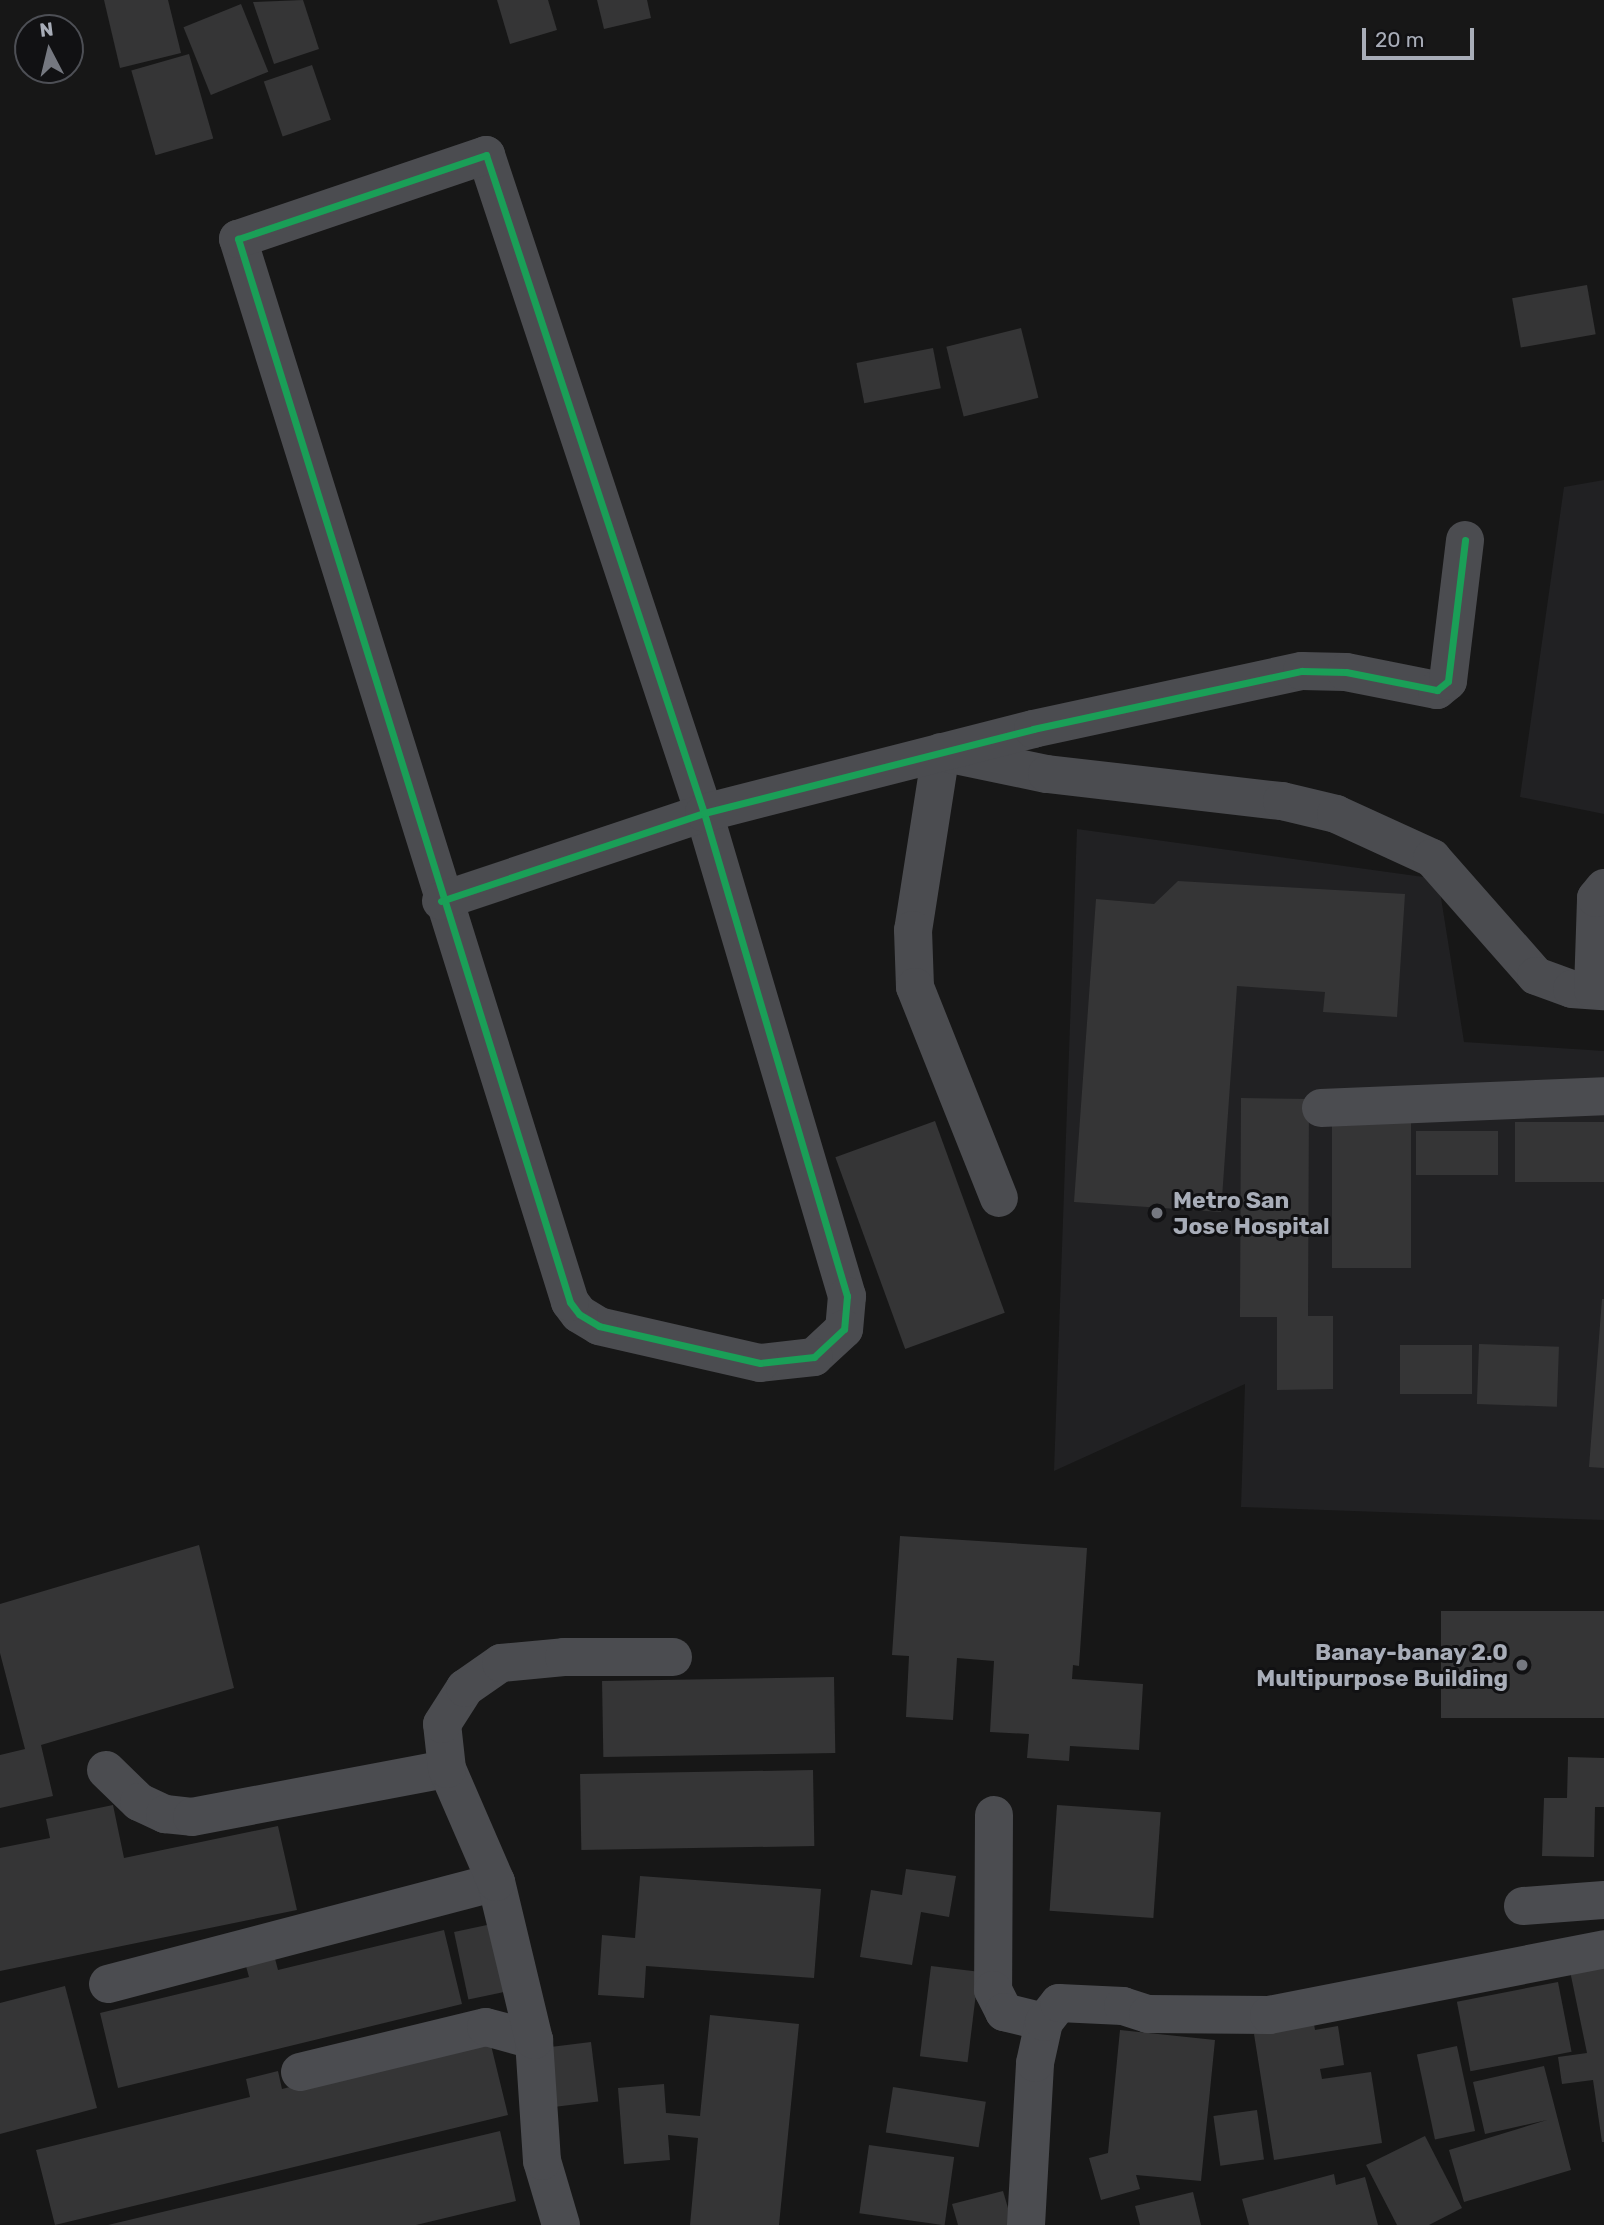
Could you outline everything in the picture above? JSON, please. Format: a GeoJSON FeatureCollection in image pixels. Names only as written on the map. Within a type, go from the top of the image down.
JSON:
{"type":"FeatureCollection","features":[{"type":"Feature","properties":{"kind":"street"},"geometry":{"type":"LineString","coordinates":[[486,155],[704,813],[847,1296],[844,1329],[814,1357],[760,1363],[599,1325],[579,1314],[562,1280],[441,901],[238,239],[486,155]]}},
{"type":"Feature","properties":{"kind":"street"},"geometry":{"type":"LineString","coordinates":[[441,901],[704,813],[941,752],[1302,671],[1346,672],[1437,690],[1448,681],[1465,540]]}},
{"type":"Feature","properties":{"kind":"street"},"geometry":{"type":"LineString","coordinates":[[941,752],[1047,774],[1282,801],[1336,814],[1433,858],[1536,976],[1572,989],[1598,991],[1596,898],[1604,888]]}},
{"type":"Feature","properties":{"kind":"street"},"geometry":{"type":"LineString","coordinates":[[941,752],[913,930],[915,987],[999,1198]]}},
{"type":"Feature","properties":{"kind":"street"},"geometry":{"type":"LineString","coordinates":[[1321,1108],[1604,1096]]}},
{"type":"Feature","properties":{"kind":"street"},"geometry":{"type":"LineString","coordinates":[[561,2225],[542,2161],[534,2040],[496,1882],[447,1769],[442,1724],[465,1688],[501,1663],[564,1657],[673,1657]]}},
{"type":"Feature","properties":{"kind":"street"},"geometry":{"type":"LineString","coordinates":[[106,1770],[139,1802],[165,1814],[192,1817],[447,1769]]}},
{"type":"Feature","properties":{"kind":"street"},"geometry":{"type":"LineString","coordinates":[[994,1815],[993,1990],[1004,2012],[1044,2022]]}},
{"type":"Feature","properties":{"kind":"street"},"geometry":{"type":"LineString","coordinates":[[108,1984],[496,1882]]}},
{"type":"Feature","properties":{"kind":"street"},"geometry":{"type":"LineString","coordinates":[[1523,1906],[1604,1900]]}},
{"type":"Feature","properties":{"kind":"street"},"geometry":{"type":"LineString","coordinates":[[1026,2225],[1035,2063],[1044,2022],[1059,2003],[1123,2006],[1148,2014],[1269,2015],[1604,1949]]}},
{"type":"Feature","properties":{"kind":"street"},"geometry":{"type":"LineString","coordinates":[[300,2072],[486,2027],[534,2040]]}},
{"type":"Feature","properties":{"kind":"shaded area"},"geometry":{"type":"Polygon","coordinates":[[[1604,480],[1604,814],[1520,797],[1564,487],[1604,480]]]}},
{"type":"Feature","properties":{"kind":"shaded area"},"geometry":{"type":"Polygon","coordinates":[[[1077,829],[1438,879],[1464,1042],[1604,1051],[1604,1520],[1241,1507],[1245,1384],[1054,1471],[1077,829]]]}},
{"type":"Feature","properties":{"kind":"building"},"geometry":{"type":"Polygon","coordinates":[[[104,0],[168,0],[181,53],[120,68],[104,0]]]}},
{"type":"Feature","properties":{"kind":"building"},"geometry":{"type":"Polygon","coordinates":[[[303,0],[319,49],[274,64],[253,2],[303,0]]]}},
{"type":"Feature","properties":{"kind":"building"},"geometry":{"type":"Polygon","coordinates":[[[497,0],[548,0],[557,30],[510,44],[497,0]]]}},
{"type":"Feature","properties":{"kind":"building"},"geometry":{"type":"Polygon","coordinates":[[[597,0],[647,0],[651,18],[604,29],[597,0]]]}},
{"type":"Feature","properties":{"kind":"building"},"geometry":{"type":"Polygon","coordinates":[[[241,4],[268,72],[211,95],[184,27],[241,4]]]}},
{"type":"Feature","properties":{"kind":"building"},"geometry":{"type":"Polygon","coordinates":[[[189,54],[213,139],[156,155],[131,71],[189,54]]]}},
{"type":"Feature","properties":{"kind":"building"},"geometry":{"type":"Polygon","coordinates":[[[312,65],[331,120],[283,136],[264,82],[312,65]]]}},
{"type":"Feature","properties":{"kind":"building"},"geometry":{"type":"Polygon","coordinates":[[[1587,285],[1596,334],[1521,347],[1512,298],[1587,285]]]}},
{"type":"Feature","properties":{"kind":"building"},"geometry":{"type":"Polygon","coordinates":[[[1021,328],[1038,398],[964,416],[946,347],[1021,328]]]}},
{"type":"Feature","properties":{"kind":"building"},"geometry":{"type":"Polygon","coordinates":[[[933,348],[941,388],[864,403],[856,363],[933,348]]]}},
{"type":"Feature","properties":{"kind":"building"},"geometry":{"type":"Polygon","coordinates":[[[1178,881],[1405,894],[1397,1017],[1323,1012],[1325,992],[1237,986],[1221,1212],[1074,1202],[1096,899],[1154,904],[1178,881]]]}},
{"type":"Feature","properties":{"kind":"building"},"geometry":{"type":"Polygon","coordinates":[[[1241,1098],[1309,1099],[1308,1316],[1333,1316],[1333,1389],[1277,1390],[1277,1317],[1240,1317],[1241,1098]]]}},
{"type":"Feature","properties":{"kind":"building"},"geometry":{"type":"Polygon","coordinates":[[[935,1121],[1005,1313],[905,1349],[835,1157],[935,1121]]]}},
{"type":"Feature","properties":{"kind":"building"},"geometry":{"type":"Polygon","coordinates":[[[1332,1122],[1411,1122],[1411,1268],[1332,1268],[1332,1122]]]}},
{"type":"Feature","properties":{"kind":"building"},"geometry":{"type":"Polygon","coordinates":[[[1515,1122],[1604,1122],[1604,1182],[1515,1182],[1515,1122]]]}},
{"type":"Feature","properties":{"kind":"building"},"geometry":{"type":"Polygon","coordinates":[[[1416,1131],[1498,1131],[1498,1175],[1416,1175],[1416,1131]]]}},
{"type":"Feature","properties":{"kind":"building"},"geometry":{"type":"Polygon","coordinates":[[[1604,1299],[1604,1468],[1589,1467],[1604,1299]]]}},
{"type":"Feature","properties":{"kind":"building"},"geometry":{"type":"Polygon","coordinates":[[[1479,1344],[1559,1347],[1557,1407],[1477,1404],[1479,1344]]]}},
{"type":"Feature","properties":{"kind":"building"},"geometry":{"type":"Polygon","coordinates":[[[1400,1345],[1472,1345],[1472,1394],[1400,1394],[1400,1345]]]}},
{"type":"Feature","properties":{"kind":"building"},"geometry":{"type":"Polygon","coordinates":[[[900,1536],[1087,1548],[1079,1666],[1073,1665],[1072,1679],[1143,1684],[1139,1750],[1070,1746],[1069,1761],[1027,1758],[1029,1734],[990,1732],[994,1661],[957,1658],[953,1720],[906,1717],[909,1656],[892,1655],[900,1536]]]}},
{"type":"Feature","properties":{"kind":"building"},"geometry":{"type":"Polygon","coordinates":[[[199,1545],[234,1688],[41,1745],[53,1796],[0,1808],[0,1755],[25,1749],[0,1653],[0,1604],[199,1545]]]}},
{"type":"Feature","properties":{"kind":"building","name":"Banay-banay 2.0 Multipurpose Building"},"geometry":{"type":"Polygon","coordinates":[[[1441,1611],[1604,1611],[1604,1718],[1441,1718],[1441,1611]]]}},
{"type":"Feature","properties":{"kind":"building"},"geometry":{"type":"Polygon","coordinates":[[[834,1677],[835,1753],[603,1757],[602,1681],[834,1677]]]}},
{"type":"Feature","properties":{"kind":"building"},"geometry":{"type":"Polygon","coordinates":[[[1568,1757],[1604,1758],[1604,1807],[1595,1807],[1594,1857],[1542,1856],[1544,1798],[1567,1798],[1568,1757]]]}},
{"type":"Feature","properties":{"kind":"building"},"geometry":{"type":"Polygon","coordinates":[[[813,1770],[814,1846],[581,1850],[580,1774],[813,1770]]]}},
{"type":"Feature","properties":{"kind":"building"},"geometry":{"type":"Polygon","coordinates":[[[113,1805],[124,1858],[278,1826],[297,1910],[0,1971],[0,1848],[50,1838],[46,1819],[113,1805]]]}},
{"type":"Feature","properties":{"kind":"building"},"geometry":{"type":"Polygon","coordinates":[[[1057,1805],[1161,1812],[1153,1918],[1050,1911],[1057,1805]]]}},
{"type":"Feature","properties":{"kind":"building"},"geometry":{"type":"Polygon","coordinates":[[[906,1869],[956,1876],[949,1917],[921,1912],[912,1965],[860,1957],[871,1890],[902,1895],[906,1869]]]}},
{"type":"Feature","properties":{"kind":"building"},"geometry":{"type":"Polygon","coordinates":[[[640,1876],[821,1889],[814,1978],[646,1966],[644,1998],[598,1995],[602,1935],[635,1938],[640,1876]]]}},
{"type":"Feature","properties":{"kind":"building"},"geometry":{"type":"Polygon","coordinates":[[[501,1922],[515,1989],[468,1999],[454,1932],[501,1922]]]}},
{"type":"Feature","properties":{"kind":"building"},"geometry":{"type":"Polygon","coordinates":[[[444,1930],[462,2004],[118,2088],[100,2013],[249,1977],[244,1959],[273,1951],[278,1970],[444,1930]]]}},
{"type":"Feature","properties":{"kind":"building"},"geometry":{"type":"Polygon","coordinates":[[[1604,1964],[1602,2142],[1593,2080],[1562,2084],[1558,2057],[1587,2053],[1570,1971],[1604,1964]]]}},
{"type":"Feature","properties":{"kind":"building"},"geometry":{"type":"Polygon","coordinates":[[[931,1966],[979,1972],[968,2062],[920,2056],[931,1966]]]}},
{"type":"Feature","properties":{"kind":"building"},"geometry":{"type":"Polygon","coordinates":[[[1558,1982],[1572,2052],[1470,2071],[1457,2002],[1558,1982]]]}},
{"type":"Feature","properties":{"kind":"building"},"geometry":{"type":"Polygon","coordinates":[[[65,1986],[97,2108],[0,2134],[0,2003],[65,1986]]]}},
{"type":"Feature","properties":{"kind":"building"},"geometry":{"type":"Polygon","coordinates":[[[710,2015],[799,2024],[779,2225],[690,2225],[698,2138],[668,2135],[670,2160],[624,2164],[618,2088],[664,2084],[666,2113],[700,2116],[710,2015]]]}},
{"type":"Feature","properties":{"kind":"building"},"geometry":{"type":"Polygon","coordinates":[[[1314,2024],[1315,2030],[1338,2026],[1344,2065],[1320,2069],[1322,2079],[1371,2072],[1382,2143],[1274,2160],[1254,2034],[1314,2024]]]}},
{"type":"Feature","properties":{"kind":"building"},"geometry":{"type":"Polygon","coordinates":[[[1120,2030],[1215,2040],[1201,2181],[1136,2175],[1140,2189],[1101,2200],[1089,2158],[1108,2153],[1120,2030]]]}},
{"type":"Feature","properties":{"kind":"building"},"geometry":{"type":"Polygon","coordinates":[[[489,2037],[508,2115],[55,2225],[36,2150],[250,2097],[246,2079],[278,2071],[282,2089],[489,2037]]]}},
{"type":"Feature","properties":{"kind":"building"},"geometry":{"type":"Polygon","coordinates":[[[591,2042],[598,2102],[556,2107],[548,2047],[591,2042]]]}},
{"type":"Feature","properties":{"kind":"building"},"geometry":{"type":"Polygon","coordinates":[[[1457,2046],[1475,2131],[1435,2140],[1417,2055],[1457,2046]]]}},
{"type":"Feature","properties":{"kind":"building"},"geometry":{"type":"Polygon","coordinates":[[[1544,2066],[1571,2170],[1464,2202],[1449,2150],[1547,2120],[1485,2134],[1473,2082],[1544,2066]]]}},
{"type":"Feature","properties":{"kind":"building"},"geometry":{"type":"Polygon","coordinates":[[[893,2087],[986,2102],[979,2147],[886,2132],[893,2087]]]}},
{"type":"Feature","properties":{"kind":"building"},"geometry":{"type":"Polygon","coordinates":[[[1257,2110],[1264,2160],[1220,2166],[1213,2116],[1257,2110]]]}},
{"type":"Feature","properties":{"kind":"building"},"geometry":{"type":"Polygon","coordinates":[[[500,2131],[516,2201],[416,2225],[108,2225],[500,2131]]]}},
{"type":"Feature","properties":{"kind":"building"},"geometry":{"type":"Polygon","coordinates":[[[1425,2136],[1462,2208],[1429,2225],[1397,2225],[1366,2165],[1425,2136]]]}},
{"type":"Feature","properties":{"kind":"building"},"geometry":{"type":"Polygon","coordinates":[[[869,2145],[954,2157],[945,2225],[859,2213],[869,2145]]]}},
{"type":"Feature","properties":{"kind":"building"},"geometry":{"type":"Polygon","coordinates":[[[1334,2174],[1336,2185],[1365,2177],[1378,2225],[1249,2225],[1242,2199],[1334,2174]]]}},
{"type":"Feature","properties":{"kind":"building"},"geometry":{"type":"Polygon","coordinates":[[[1003,2191],[1013,2225],[958,2225],[952,2204],[1003,2191]]]}},
{"type":"Feature","properties":{"kind":"building"},"geometry":{"type":"Polygon","coordinates":[[[1193,2192],[1201,2225],[1140,2225],[1135,2206],[1193,2192]]]}},
{"type":"Feature","properties":{"kind":"cycle path"},"geometry":{"type":"LineString","coordinates":[[486,155],[704,813],[847,1296],[844,1329],[814,1357],[760,1363],[599,1326],[579,1314],[570,1302],[238,239],[486,155]]}},
{"type":"Feature","properties":{"kind":"cycle path"},"geometry":{"type":"LineString","coordinates":[[441,901],[704,813],[1033,729],[1302,671],[1346,672],[1437,690],[1448,681],[1465,540]]}},
{"type":"Feature","properties":{"kind":"place","name":"Metro San Jose Hospital"},"geometry":{"type":"Point","coordinates":[1157,1213]}},
{"type":"Feature","properties":{"kind":"place","name":"Banay-banay 2.0 Multipurpose Building"},"geometry":{"type":"Point","coordinates":[1522,1665]}}]}
